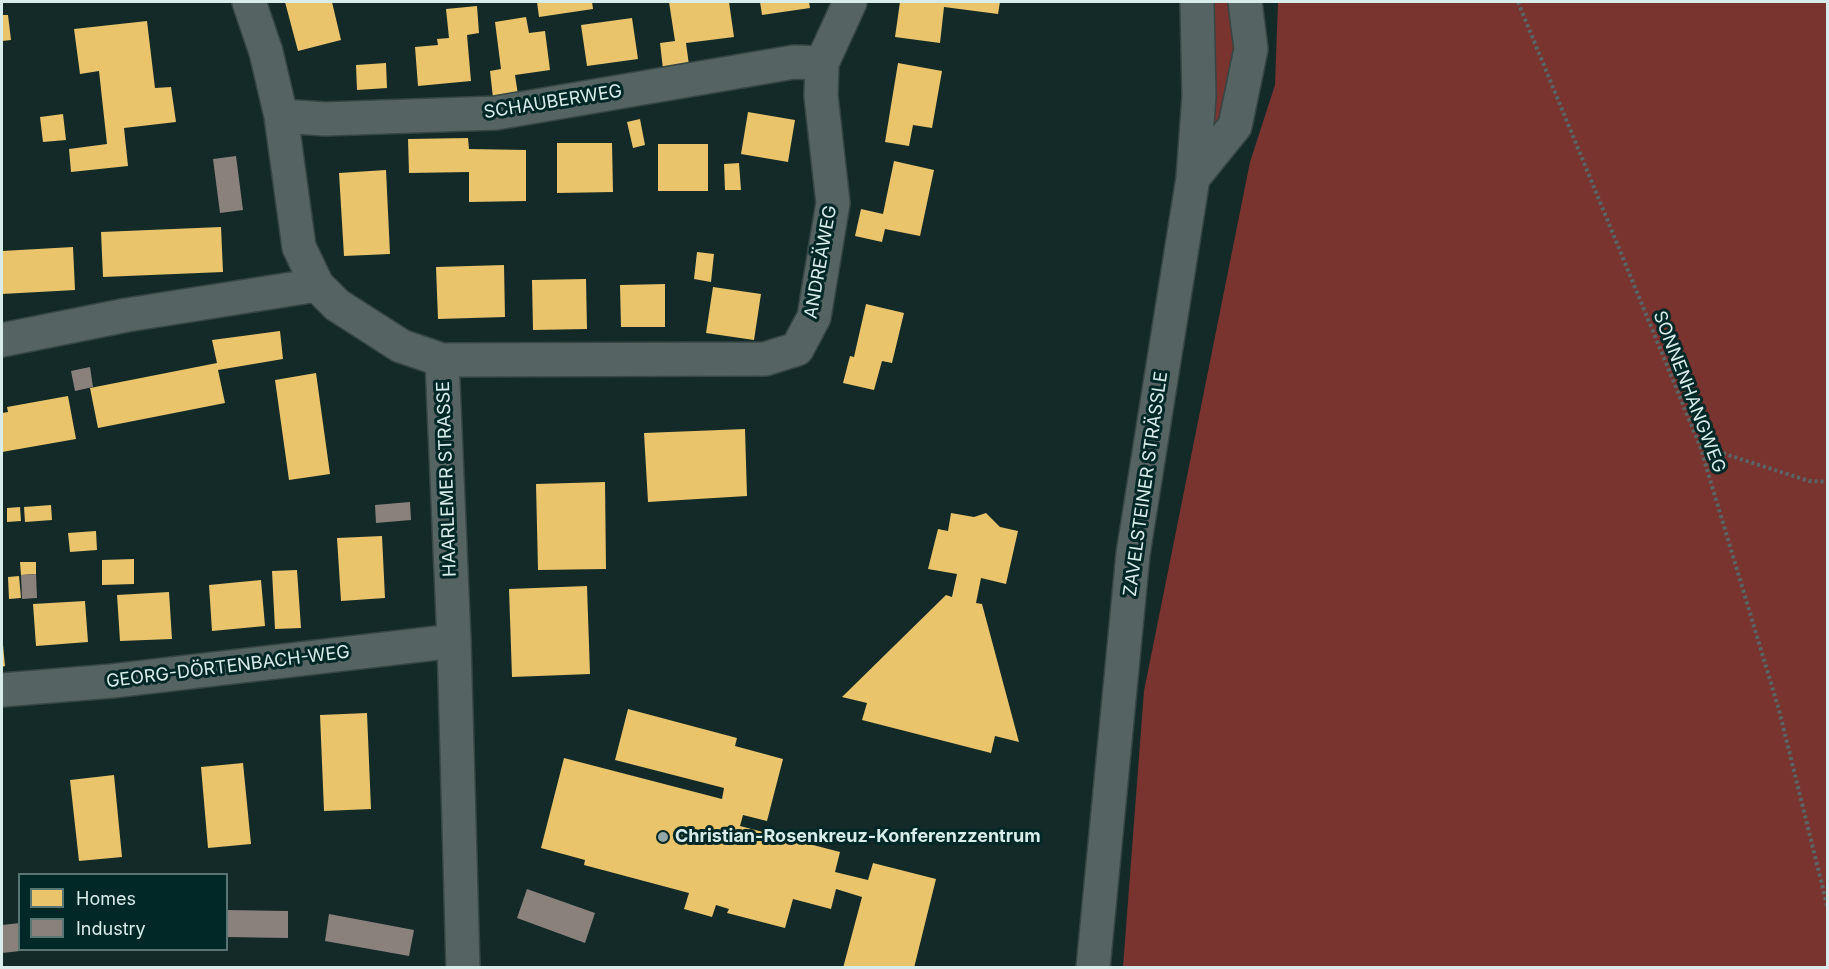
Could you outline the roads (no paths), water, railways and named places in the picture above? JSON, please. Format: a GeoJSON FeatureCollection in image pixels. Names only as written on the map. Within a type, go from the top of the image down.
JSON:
{"type":"FeatureCollection","features":[{"type":"Feature","properties":{"kind":"street","name":"HAARLEMER STRASSE"},"geometry":{"type":"LineString","coordinates":[[249,2],[266,52],[281,116],[298,247],[317,285],[337,305],[401,346],[442,360],[454,641],[463,968]]}},
{"type":"Feature","properties":{"kind":"street","name":"ANDREÄWEG"},"geometry":{"type":"LineString","coordinates":[[442,360],[765,359],[797,349],[814,317],[833,203],[821,96],[822,63],[850,2]]}},
{"type":"Feature","properties":{"kind":"street","name":"ZAVELSTEINER STRÄSSLE"},"geometry":{"type":"LineString","coordinates":[[1093,968],[1133,554],[1193,178],[1199,96],[1197,2]]}},
{"type":"Feature","properties":{"kind":"street"},"geometry":{"type":"LineString","coordinates":[[1193,178],[1235,126],[1251,49],[1245,2]]}},
{"type":"Feature","properties":{"kind":"street","name":"SCHAUBERWEG"},"geometry":{"type":"LineString","coordinates":[[281,116],[325,119],[496,113],[794,62],[822,63]]}},
{"type":"Feature","properties":{"kind":"street"},"geometry":{"type":"LineString","coordinates":[[2,339],[127,315],[317,285]]}},
{"type":"Feature","properties":{"kind":"street","name":"GEORG-DÖRTENBACH-WEG"},"geometry":{"type":"LineString","coordinates":[[2,690],[112,681],[454,641]]}},
{"type":"Feature","properties":{"kind":"place","name":"Christian-Rosenkreuz-Konferenzzentrum"},"geometry":{"type":"Point","coordinates":[663,837]}}]}
